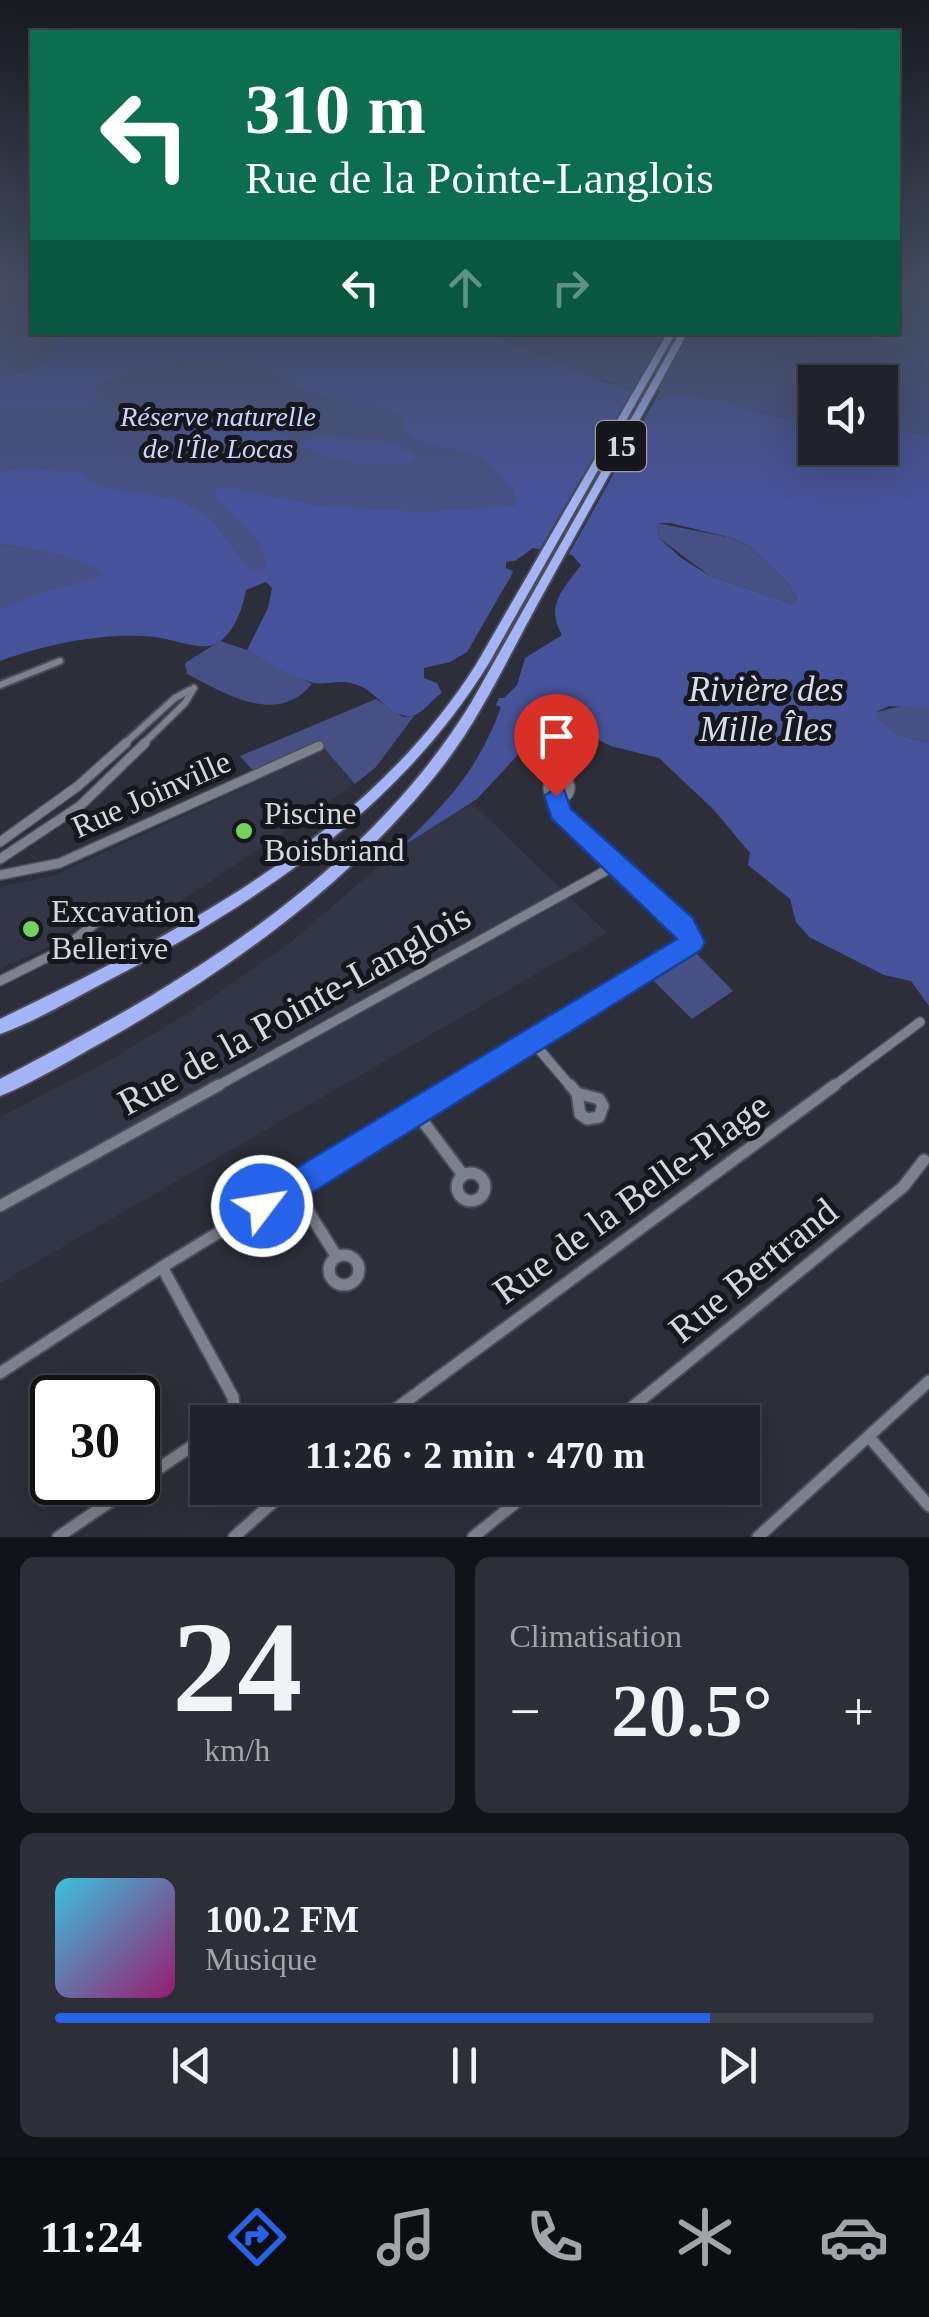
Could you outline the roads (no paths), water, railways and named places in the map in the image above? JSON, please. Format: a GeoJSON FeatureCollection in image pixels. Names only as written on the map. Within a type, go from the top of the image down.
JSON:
{"type":"FeatureCollection","features":[{"type":"Feature","properties":{"kind":"highway","name":"15"},"geometry":{"type":"LineString","coordinates":[[0,1088],[194,978],[290,910],[358,850],[452,744],[658,358]]}},
{"type":"Feature","properties":{"kind":"highway","name":"15"},"geometry":{"type":"LineString","coordinates":[[0,1028],[208,918],[280,870],[352,814],[411,757],[450,712],[550,558],[669,358]]}},
{"type":"Feature","properties":{"kind":"street"},"geometry":{"type":"LineString","coordinates":[[0,685],[60,661]]}},
{"type":"Feature","properties":{"kind":"street"},"geometry":{"type":"LineString","coordinates":[[0,842],[78,786],[175,698],[194,688],[185,703],[98,790],[34,840],[0,859]]}},
{"type":"Feature","properties":{"kind":"street","name":"Rue Joinville"},"geometry":{"type":"LineString","coordinates":[[0,875],[60,863],[318,746]]}},
{"type":"Feature","properties":{"kind":"street"},"geometry":{"type":"LineString","coordinates":[[78,786],[98,790]]}},
{"type":"Feature","properties":{"kind":"street"},"geometry":{"type":"LineString","coordinates":[[0,1372],[162,1267],[692,942],[684,925],[560,813],[556,796]]}},
{"type":"Feature","properties":{"kind":"street","name":"Rue de la Pointe-Langlois"},"geometry":{"type":"LineString","coordinates":[[0,1206],[616,865]]}},
{"type":"Feature","properties":{"kind":"street"},"geometry":{"type":"LineString","coordinates":[[0,981],[62,950],[104,916]]}},
{"type":"Feature","properties":{"kind":"street","name":"Rue de la Belle-Plage"},"geometry":{"type":"LineString","coordinates":[[401,1405],[920,1022]]}},
{"type":"Feature","properties":{"kind":"street"},"geometry":{"type":"LineString","coordinates":[[532,1041],[576,1092]]}},
{"type":"Feature","properties":{"kind":"street"},"geometry":{"type":"LineString","coordinates":[[416,1112],[463,1176]]}},
{"type":"Feature","properties":{"kind":"street","name":"Rue Bertrand"},"geometry":{"type":"LineString","coordinates":[[635,1405],[900,1188],[924,1160]]}},
{"type":"Feature","properties":{"kind":"street"},"geometry":{"type":"LineString","coordinates":[[293,1188],[336,1258]]}},
{"type":"Feature","properties":{"kind":"street"},"geometry":{"type":"LineString","coordinates":[[162,1267],[233,1397],[234,1405]]}},
{"type":"Feature","properties":{"kind":"street"},"geometry":{"type":"LineString","coordinates":[[758,1537],[929,1381]]}},
{"type":"Feature","properties":{"kind":"street"},"geometry":{"type":"LineString","coordinates":[[868,1437],[929,1506]]}},
{"type":"Feature","properties":{"kind":"street"},"geometry":{"type":"LineString","coordinates":[[58,1537],[190,1447]]}},
{"type":"Feature","properties":{"kind":"street"},"geometry":{"type":"LineString","coordinates":[[234,1537],[270,1505]]}},
{"type":"Feature","properties":{"kind":"street"},"geometry":{"type":"LineString","coordinates":[[473,1537],[513,1505]]}},
{"type":"Feature","properties":{"kind":"water","name":"Rivière des Mille Îles"},"geometry":{"type":"Polygon","coordinates":[[[52,358],[545,358],[648,394],[733,401],[738,406],[798,422],[798,465],[898,465],[898,428],[929,437],[929,708],[889,706],[876,712],[877,718],[898,735],[929,743],[929,1006],[911,981],[884,975],[809,937],[796,922],[790,899],[748,865],[750,853],[713,809],[659,758],[611,746],[584,733],[540,731],[477,799],[400,848],[447,800],[471,768],[492,730],[501,707],[496,705],[499,698],[517,685],[525,658],[562,635],[555,615],[558,598],[581,565],[572,555],[533,548],[515,561],[506,562],[506,568],[513,571],[511,576],[467,652],[450,662],[424,668],[424,678],[437,683],[442,693],[412,716],[395,712],[354,684],[302,680],[247,650],[268,608],[272,588],[266,582],[246,590],[230,631],[209,646],[155,637],[116,636],[37,649],[0,661],[0,610],[50,590],[106,575],[68,557],[0,544],[0,472],[26,468],[80,473],[99,486],[179,500],[209,517],[251,572],[265,570],[261,546],[213,493],[223,486],[317,506],[423,512],[517,506],[514,490],[483,457],[417,440],[403,429],[403,417],[305,391],[260,361],[173,360],[132,369],[93,389],[102,401],[91,408],[0,410],[0,377],[34,369],[52,358]],[[657,523],[659,538],[710,576],[793,604],[797,598],[787,582],[749,546],[732,538],[657,523]]]}},
{"type":"Feature","properties":{"kind":"water"},"geometry":{"type":"Polygon","coordinates":[[[185,416],[241,422],[292,437],[282,450],[273,451],[176,438],[159,427],[159,422],[185,416]]]}},
{"type":"Feature","properties":{"kind":"water"},"geometry":{"type":"Polygon","coordinates":[[[318,437],[396,443],[415,456],[415,461],[390,465],[358,463],[302,446],[305,440],[318,437]]]}},
{"type":"Feature","properties":{"kind":"place","name":"Piscine Boisbriand"},"geometry":{"type":"Point","coordinates":[244,831]}},
{"type":"Feature","properties":{"kind":"place","name":"Excavation Bellerive"},"geometry":{"type":"Point","coordinates":[31,929]}},
{"type":"Feature","properties":{"kind":"park label","name":"Réserve naturelle de l'Île Locas"},"geometry":{"type":"Point","coordinates":[218,432]}}]}
